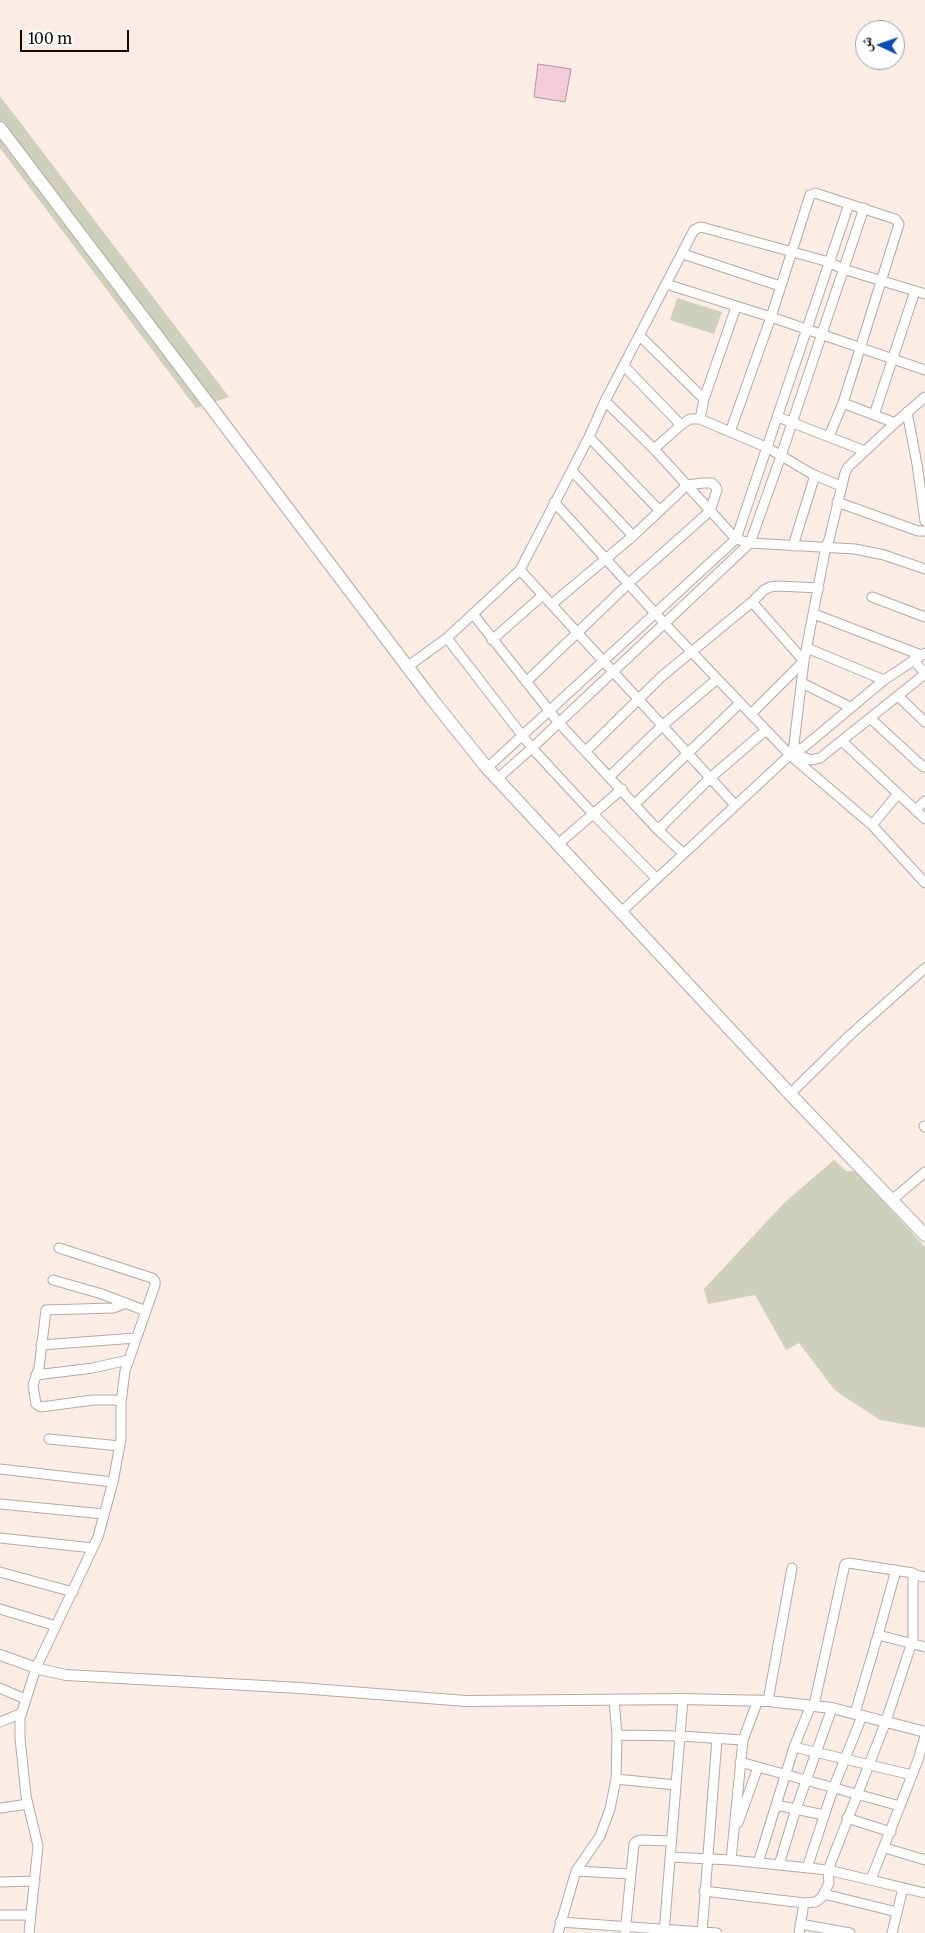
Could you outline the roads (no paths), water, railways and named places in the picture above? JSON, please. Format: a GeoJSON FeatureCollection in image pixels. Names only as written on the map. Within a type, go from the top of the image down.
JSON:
{"type":"FeatureCollection","features":[{"type":"Feature","properties":{"kind":"main road"},"geometry":{"type":"LineString","coordinates":[[0,128],[407,667],[487,768],[620,913],[925,1235]]}},
{"type":"Feature","properties":{"kind":"street"},"geometry":{"type":"LineString","coordinates":[[730,432],[771,317],[810,195],[815,193],[895,219],[900,224],[843,403],[829,436]]}},
{"type":"Feature","properties":{"kind":"street"},"geometry":{"type":"LineString","coordinates":[[487,768],[736,539],[849,204]]}},
{"type":"Feature","properties":{"kind":"street"},"geometry":{"type":"LineString","coordinates":[[496,778],[532,748],[750,544],[864,208]]}},
{"type":"Feature","properties":{"kind":"street"},"geometry":{"type":"LineString","coordinates":[[407,667],[447,638],[520,570],[694,230],[700,227],[829,262],[843,269],[925,294]]}},
{"type":"Feature","properties":{"kind":"street"},"geometry":{"type":"LineString","coordinates":[[683,254],[780,286]]}},
{"type":"Feature","properties":{"kind":"street"},"geometry":{"type":"LineString","coordinates":[[666,284],[771,317],[925,370]]}},
{"type":"Feature","properties":{"kind":"street"},"geometry":{"type":"LineString","coordinates":[[874,415],[915,291]]}},
{"type":"Feature","properties":{"kind":"street"},"geometry":{"type":"LineString","coordinates":[[700,419],[704,399],[736,307]]}},
{"type":"Feature","properties":{"kind":"street"},"geometry":{"type":"LineString","coordinates":[[640,336],[704,399]]}},
{"type":"Feature","properties":{"kind":"street"},"geometry":{"type":"LineString","coordinates":[[624,366],[681,424]]}},
{"type":"Feature","properties":{"kind":"street"},"geometry":{"type":"LineString","coordinates":[[791,753],[804,661],[826,546],[830,540],[841,486],[848,467],[925,396]]}},
{"type":"Feature","properties":{"kind":"street"},"geometry":{"type":"LineString","coordinates":[[605,401],[654,449],[736,539],[750,544],[826,546],[870,551],[925,569]]}},
{"type":"Feature","properties":{"kind":"street"},"geometry":{"type":"LineString","coordinates":[[843,403],[895,423]]}},
{"type":"Feature","properties":{"kind":"street"},"geometry":{"type":"LineString","coordinates":[[907,412],[921,463],[925,521]]}},
{"type":"Feature","properties":{"kind":"street"},"geometry":{"type":"LineString","coordinates":[[778,418],[865,451]]}},
{"type":"Feature","properties":{"kind":"street"},"geometry":{"type":"LineString","coordinates":[[654,449],[681,424],[690,419],[700,419],[768,448],[815,475],[841,486]]}},
{"type":"Feature","properties":{"kind":"street"},"geometry":{"type":"LineString","coordinates":[[589,437],[659,510]]}},
{"type":"Feature","properties":{"kind":"street"},"geometry":{"type":"LineString","coordinates":[[572,471],[633,536]]}},
{"type":"Feature","properties":{"kind":"street"},"geometry":{"type":"LineString","coordinates":[[793,546],[815,475]]}},
{"type":"Feature","properties":{"kind":"street"},"geometry":{"type":"LineString","coordinates":[[526,682],[576,632],[710,511],[717,490],[716,487],[712,484],[704,483],[687,485],[633,536],[552,604]]}},
{"type":"Feature","properties":{"kind":"street"},"geometry":{"type":"LineString","coordinates":[[554,502],[716,679],[766,730],[872,824],[925,883]]}},
{"type":"Feature","properties":{"kind":"street"},"geometry":{"type":"LineString","coordinates":[[838,502],[918,531],[925,531]]}},
{"type":"Feature","properties":{"kind":"street"},"geometry":{"type":"LineString","coordinates":[[520,570],[735,805]]}},
{"type":"Feature","properties":{"kind":"street"},"geometry":{"type":"LineString","coordinates":[[586,751],[638,700],[764,590],[770,587],[819,588]]}},
{"type":"Feature","properties":{"kind":"street"},"geometry":{"type":"LineString","coordinates":[[492,640],[543,595]]}},
{"type":"Feature","properties":{"kind":"street"},"geometry":{"type":"LineString","coordinates":[[872,597],[925,617]]}},
{"type":"Feature","properties":{"kind":"street"},"geometry":{"type":"LineString","coordinates":[[752,602],[804,661]]}},
{"type":"Feature","properties":{"kind":"street"},"geometry":{"type":"LineString","coordinates":[[473,614],[559,723],[658,830],[683,853]]}},
{"type":"Feature","properties":{"kind":"street"},"geometry":{"type":"LineString","coordinates":[[814,614],[920,656]]}},
{"type":"Feature","properties":{"kind":"street"},"geometry":{"type":"LineString","coordinates":[[447,638],[522,737],[594,815],[656,878]]}},
{"type":"Feature","properties":{"kind":"street"},"geometry":{"type":"LineString","coordinates":[[807,648],[884,680]]}},
{"type":"Feature","properties":{"kind":"street"},"geometry":{"type":"LineString","coordinates":[[791,753],[810,760],[816,760],[842,741],[925,673],[920,656]]}},
{"type":"Feature","properties":{"kind":"street"},"geometry":{"type":"LineString","coordinates":[[620,913],[791,753],[804,747],[884,680],[920,656]]}},
{"type":"Feature","properties":{"kind":"street"},"geometry":{"type":"LineString","coordinates":[[751,714],[804,661]]}},
{"type":"Feature","properties":{"kind":"street"},"geometry":{"type":"LineString","coordinates":[[610,776],[662,726],[716,679]]}},
{"type":"Feature","properties":{"kind":"street"},"geometry":{"type":"LineString","coordinates":[[802,683],[850,707]]}},
{"type":"Feature","properties":{"kind":"street"},"geometry":{"type":"LineString","coordinates":[[898,696],[925,722]]}},
{"type":"Feature","properties":{"kind":"street"},"geometry":{"type":"LineString","coordinates":[[635,804],[740,703]]}},
{"type":"Feature","properties":{"kind":"street"},"geometry":{"type":"LineString","coordinates":[[870,718],[925,767]]}},
{"type":"Feature","properties":{"kind":"street"},"geometry":{"type":"LineString","coordinates":[[658,830],[710,778],[766,730]]}},
{"type":"Feature","properties":{"kind":"street"},"geometry":{"type":"LineString","coordinates":[[842,741],[925,818]]}},
{"type":"Feature","properties":{"kind":"street"},"geometry":{"type":"LineString","coordinates":[[557,845],[622,789]]}},
{"type":"Feature","properties":{"kind":"street"},"geometry":{"type":"LineString","coordinates":[[872,824],[898,794]]}},
{"type":"Feature","properties":{"kind":"street"},"geometry":{"type":"LineString","coordinates":[[915,810],[925,801]]}},
{"type":"Feature","properties":{"kind":"street"},"geometry":{"type":"LineString","coordinates":[[790,1094],[849,1036],[925,968]]}},
{"type":"Feature","properties":{"kind":"street"},"geometry":{"type":"LineString","coordinates":[[892,1200],[925,1172]]}},
{"type":"Feature","properties":{"kind":"street"},"geometry":{"type":"LineString","coordinates":[[29,1933],[38,1846],[28,1804],[20,1738],[22,1713],[36,1668],[93,1548],[104,1514],[120,1446],[120,1402],[128,1360],[155,1284],[154,1279],[59,1248]]}},
{"type":"Feature","properties":{"kind":"street"},"geometry":{"type":"LineString","coordinates":[[53,1280],[102,1294],[146,1311]]}},
{"type":"Feature","properties":{"kind":"street"},"geometry":{"type":"LineString","coordinates":[[120,1402],[93,1400],[39,1406],[36,1404],[34,1388],[46,1310],[113,1308],[126,1303]]}},
{"type":"Feature","properties":{"kind":"street"},"geometry":{"type":"LineString","coordinates":[[41,1345],[136,1338]]}},
{"type":"Feature","properties":{"kind":"street"},"geometry":{"type":"LineString","coordinates":[[36,1375],[93,1368],[128,1360]]}},
{"type":"Feature","properties":{"kind":"street"},"geometry":{"type":"LineString","coordinates":[[49,1439],[120,1446]]}},
{"type":"Feature","properties":{"kind":"street"},"geometry":{"type":"LineString","coordinates":[[0,1469],[113,1482]]}},
{"type":"Feature","properties":{"kind":"street"},"geometry":{"type":"LineString","coordinates":[[0,1504],[104,1514]]}},
{"type":"Feature","properties":{"kind":"street"},"geometry":{"type":"LineString","coordinates":[[0,1538],[93,1548]]}},
{"type":"Feature","properties":{"kind":"street"},"geometry":{"type":"LineString","coordinates":[[758,1863],[794,1747],[812,1705],[844,1564],[849,1563],[896,1570],[920,1576]]}},
{"type":"Feature","properties":{"kind":"street"},"geometry":{"type":"LineString","coordinates":[[731,1860],[743,1740],[763,1701],[792,1568]]}},
{"type":"Feature","properties":{"kind":"street"},"geometry":{"type":"LineString","coordinates":[[806,1868],[845,1760],[859,1714],[896,1570]]}},
{"type":"Feature","properties":{"kind":"street"},"geometry":{"type":"LineString","coordinates":[[0,1572],[73,1592]]}},
{"type":"Feature","properties":{"kind":"street"},"geometry":{"type":"LineString","coordinates":[[704,1891],[804,1903],[816,1902],[824,1894],[829,1883],[828,1870],[856,1795],[870,1766],[913,1639],[913,1578],[920,1576]]}},
{"type":"Feature","properties":{"kind":"street"},"geometry":{"type":"LineString","coordinates":[[0,1609],[56,1626]]}},
{"type":"Feature","properties":{"kind":"street"},"geometry":{"type":"LineString","coordinates":[[878,1635],[925,1647]]}},
{"type":"Feature","properties":{"kind":"street"},"geometry":{"type":"LineString","coordinates":[[0,1655],[36,1668],[66,1675],[95,1678],[300,1688],[466,1700],[684,1699],[763,1701],[812,1705],[859,1714],[925,1732]]}},
{"type":"Feature","properties":{"kind":"street"},"geometry":{"type":"LineString","coordinates":[[0,1688],[25,1699]]}},
{"type":"Feature","properties":{"kind":"street"},"geometry":{"type":"LineString","coordinates":[[664,1931],[684,1699]]}},
{"type":"Feature","properties":{"kind":"street"},"geometry":{"type":"LineString","coordinates":[[558,1933],[576,1871],[600,1836],[610,1809],[616,1779],[617,1735],[614,1700]]}},
{"type":"Feature","properties":{"kind":"street"},"geometry":{"type":"LineString","coordinates":[[779,1865],[796,1809],[832,1708]]}},
{"type":"Feature","properties":{"kind":"street"},"geometry":{"type":"LineString","coordinates":[[0,1722],[22,1713]]}},
{"type":"Feature","properties":{"kind":"street"},"geometry":{"type":"LineString","coordinates":[[617,1735],[743,1740]]}},
{"type":"Feature","properties":{"kind":"street"},"geometry":{"type":"LineString","coordinates":[[871,1879],[885,1848],[912,1775],[922,1761],[925,1736]]}},
{"type":"Feature","properties":{"kind":"street"},"geometry":{"type":"LineString","coordinates":[[702,1932],[717,1739]]}},
{"type":"Feature","properties":{"kind":"street"},"geometry":{"type":"LineString","coordinates":[[794,1747],[912,1775]]}},
{"type":"Feature","properties":{"kind":"street"},"geometry":{"type":"LineString","coordinates":[[740,1762],[900,1806]]}},
{"type":"Feature","properties":{"kind":"street"},"geometry":{"type":"LineString","coordinates":[[733,1835],[758,1767]]}},
{"type":"Feature","properties":{"kind":"street"},"geometry":{"type":"LineString","coordinates":[[616,1779],[676,1785]]}},
{"type":"Feature","properties":{"kind":"street"},"geometry":{"type":"LineString","coordinates":[[0,1808],[28,1804]]}},
{"type":"Feature","properties":{"kind":"street"},"geometry":{"type":"LineString","coordinates":[[776,1805],[824,1815]]}},
{"type":"Feature","properties":{"kind":"street"},"geometry":{"type":"LineString","coordinates":[[847,1818],[891,1832]]}},
{"type":"Feature","properties":{"kind":"street"},"geometry":{"type":"LineString","coordinates":[[625,1930],[634,1844],[637,1841],[671,1841]]}},
{"type":"Feature","properties":{"kind":"street"},"geometry":{"type":"LineString","coordinates":[[885,1848],[925,1860]]}},
{"type":"Feature","properties":{"kind":"street"},"geometry":{"type":"LineString","coordinates":[[670,1857],[731,1860],[828,1870],[925,1893]]}},
{"type":"Feature","properties":{"kind":"street"},"geometry":{"type":"LineString","coordinates":[[576,1871],[630,1874]]}},
{"type":"Feature","properties":{"kind":"street"},"geometry":{"type":"LineString","coordinates":[[0,1882],[35,1881]]}},
{"type":"Feature","properties":{"kind":"street"},"geometry":{"type":"LineString","coordinates":[[892,1933],[903,1888]]}},
{"type":"Feature","properties":{"kind":"street"},"geometry":{"type":"LineString","coordinates":[[824,1894],[897,1912]]}},
{"type":"Feature","properties":{"kind":"street"},"geometry":{"type":"LineString","coordinates":[[804,1903],[800,1929],[850,1933]]}},
{"type":"Feature","properties":{"kind":"street"},"geometry":{"type":"LineString","coordinates":[[0,1916],[31,1915]]}},
{"type":"Feature","properties":{"kind":"street"},"geometry":{"type":"LineString","coordinates":[[560,1922],[592,1928],[717,1933]]}}]}
